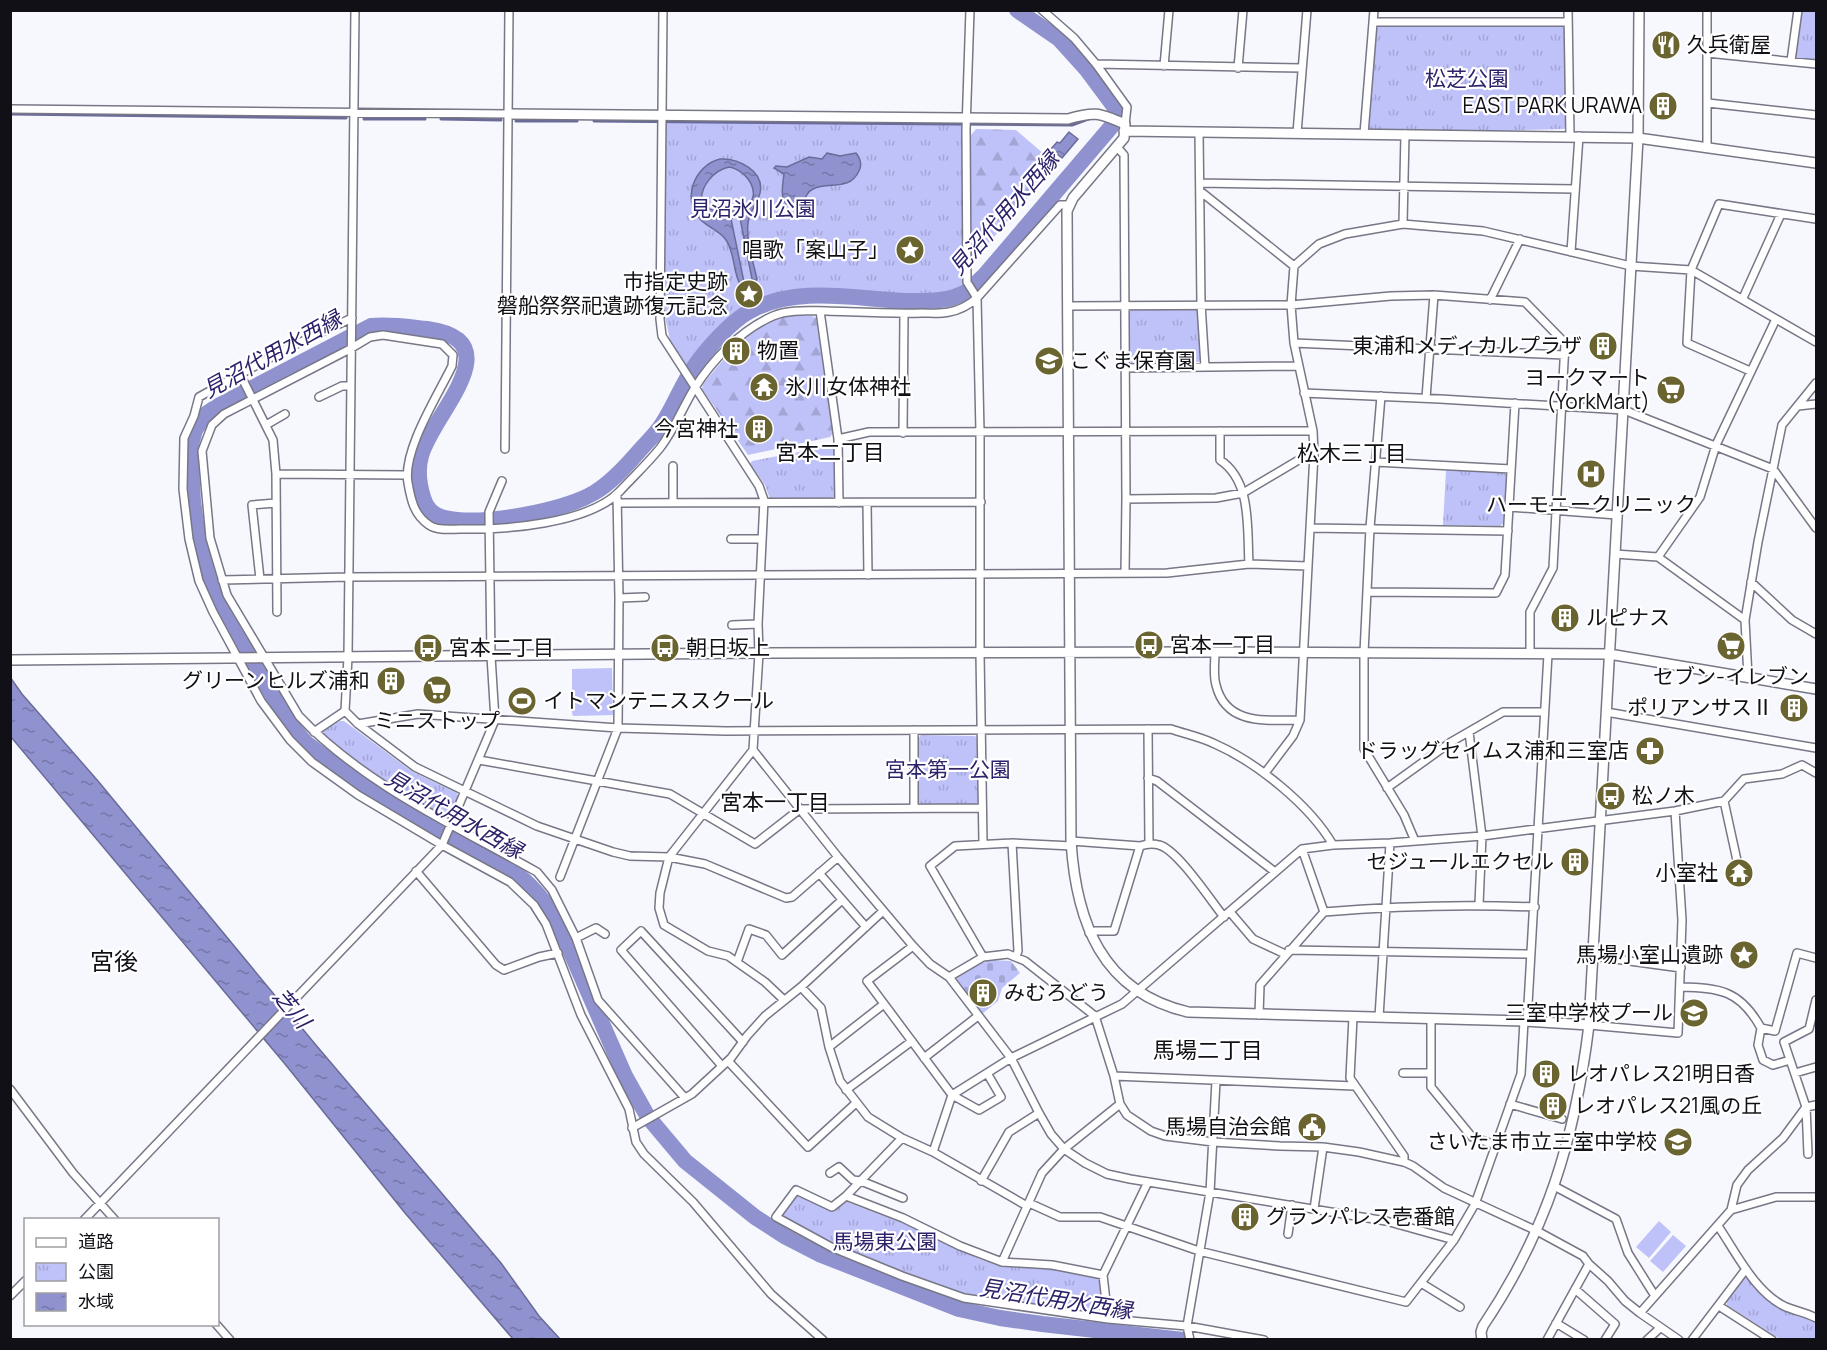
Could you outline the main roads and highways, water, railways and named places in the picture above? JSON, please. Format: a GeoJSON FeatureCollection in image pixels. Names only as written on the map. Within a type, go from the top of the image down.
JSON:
{"type":"FeatureCollection","features":[{"type":"Feature","properties":{"kind":"water"},"geometry":{"type":"Polygon","coordinates":[[[1069,132],[1078,139],[1062,158],[1051,149],[1057,142],[1060,143],[1069,132]]]}},
{"type":"Feature","properties":{"kind":"water"},"geometry":{"type":"Polygon","coordinates":[[[827,153],[840,156],[856,153],[860,166],[855,177],[844,184],[813,189],[807,195],[801,208],[788,205],[783,197],[784,174],[774,168],[776,166],[787,167],[809,157],[822,159],[827,153]]]}},
{"type":"Feature","properties":{"kind":"water"},"geometry":{"type":"Polygon","coordinates":[[[720,159],[735,161],[749,167],[758,178],[760,193],[748,223],[748,237],[756,281],[752,279],[740,218],[737,216],[731,219],[744,282],[740,284],[726,240],[703,222],[694,211],[691,193],[694,184],[698,175],[711,162],[720,159]],[[729,167],[723,169],[713,175],[705,185],[702,203],[709,209],[738,211],[749,204],[753,198],[751,185],[748,178],[729,167]]]}},
{"type":"Feature","properties":{"kind":"water"},"geometry":{"type":"Polygon","coordinates":[[[10,677],[315,1044],[501,1263],[539,1316],[560,1339],[513,1339],[405,1213],[285,1064],[11,737],[10,677]]]}},
{"type":"Feature","properties":{"kind":"waterway","name":"見沼代用水西縁"},"geometry":{"type":"LineString","coordinates":[[1017,10],[1059,39],[1087,70],[1116,109],[1117,117],[1111,127],[984,276],[966,292],[945,299],[922,301],[827,295],[806,296],[768,303],[750,311],[727,329],[705,352],[659,429],[605,485],[582,499],[553,509],[490,520],[455,520],[441,517],[428,508],[420,487],[421,456],[428,439],[461,381],[466,363],[464,348],[452,336],[427,329],[371,326],[206,414],[195,430],[190,448],[193,501],[199,545],[209,579],[224,615],[288,721],[305,742],[363,786],[513,871],[527,882],[549,908],[558,923],[625,1076],[648,1117],[685,1161],[755,1217],[786,1237],[819,1254],[959,1309],[1042,1324],[1183,1340]]}},
{"type":"Feature","properties":{"kind":"waterway"},"geometry":{"type":"LineString","coordinates":[[10,114],[346,118]]}},
{"type":"Feature","properties":{"kind":"waterway"},"geometry":{"type":"LineString","coordinates":[[594,121],[1072,125],[1091,118]]}},
{"type":"Feature","properties":{"kind":"waterway"},"geometry":{"type":"LineString","coordinates":[[364,119],[425,119]]}},
{"type":"Feature","properties":{"kind":"waterway"},"geometry":{"type":"LineString","coordinates":[[441,119],[501,120]]}},
{"type":"Feature","properties":{"kind":"waterway"},"geometry":{"type":"LineString","coordinates":[[516,121],[577,121]]}},
{"type":"Feature","properties":{"kind":"place","name":"久兵衛屋"},"geometry":{"type":"Point","coordinates":[1666,45]}},
{"type":"Feature","properties":{"kind":"place","name":"EAST PARK URAWA"},"geometry":{"type":"Point","coordinates":[1663,106]}},
{"type":"Feature","properties":{"kind":"place","name":"唱歌「案山子」"},"geometry":{"type":"Point","coordinates":[910,250]}},
{"type":"Feature","properties":{"kind":"place","name":"市指定史跡 磐船祭祭祀遺跡復元記念"},"geometry":{"type":"Point","coordinates":[749,294]}},
{"type":"Feature","properties":{"kind":"place","name":"東浦和メディカルプラザ"},"geometry":{"type":"Point","coordinates":[1603,346]}},
{"type":"Feature","properties":{"kind":"place","name":"物置"},"geometry":{"type":"Point","coordinates":[736,351]}},
{"type":"Feature","properties":{"kind":"place","name":"こぐま保育園"},"geometry":{"type":"Point","coordinates":[1049,361]}},
{"type":"Feature","properties":{"kind":"place","name":"氷川女体神社"},"geometry":{"type":"Point","coordinates":[764,387]}},
{"type":"Feature","properties":{"kind":"place","name":"ヨークマート (YorkMart)"},"geometry":{"type":"Point","coordinates":[1671,390]}},
{"type":"Feature","properties":{"kind":"place","name":"今宮神社"},"geometry":{"type":"Point","coordinates":[759,429]}},
{"type":"Feature","properties":{"kind":"place","name":"ハーモニークリニック"},"geometry":{"type":"Point","coordinates":[1591,474]}},
{"type":"Feature","properties":{"kind":"place","name":"ルピナス"},"geometry":{"type":"Point","coordinates":[1565,618]}},
{"type":"Feature","properties":{"kind":"place","name":"宮本一丁目"},"geometry":{"type":"Point","coordinates":[1149,645]}},
{"type":"Feature","properties":{"kind":"place","name":"セブン-イレブン"},"geometry":{"type":"Point","coordinates":[1731,646]}},
{"type":"Feature","properties":{"kind":"place","name":"宮本二丁目"},"geometry":{"type":"Point","coordinates":[428,648]}},
{"type":"Feature","properties":{"kind":"place","name":"朝日坂上"},"geometry":{"type":"Point","coordinates":[665,648]}},
{"type":"Feature","properties":{"kind":"place","name":"グリーンヒルズ浦和"},"geometry":{"type":"Point","coordinates":[391,681]}},
{"type":"Feature","properties":{"kind":"place","name":"ミニストップ"},"geometry":{"type":"Point","coordinates":[437,690]}},
{"type":"Feature","properties":{"kind":"place","name":"イトマンテニススクール"},"geometry":{"type":"Point","coordinates":[522,701]}},
{"type":"Feature","properties":{"kind":"place","name":"ポリアンサスⅡ"},"geometry":{"type":"Point","coordinates":[1794,708]}},
{"type":"Feature","properties":{"kind":"place","name":"ドラッグセイムス浦和三室店"},"geometry":{"type":"Point","coordinates":[1650,751]}},
{"type":"Feature","properties":{"kind":"place","name":"松ノ木"},"geometry":{"type":"Point","coordinates":[1611,796]}},
{"type":"Feature","properties":{"kind":"place","name":"セジュールエクセル"},"geometry":{"type":"Point","coordinates":[1575,862]}},
{"type":"Feature","properties":{"kind":"place","name":"小室社"},"geometry":{"type":"Point","coordinates":[1739,873]}},
{"type":"Feature","properties":{"kind":"place","name":"馬場小室山遺跡"},"geometry":{"type":"Point","coordinates":[1744,955]}},
{"type":"Feature","properties":{"kind":"place","name":"みむろどう"},"geometry":{"type":"Point","coordinates":[983,993]}},
{"type":"Feature","properties":{"kind":"place","name":"三室中学校プール"},"geometry":{"type":"Point","coordinates":[1694,1013]}},
{"type":"Feature","properties":{"kind":"place","name":"レオパレス21明日香"},"geometry":{"type":"Point","coordinates":[1546,1074]}},
{"type":"Feature","properties":{"kind":"place","name":"レオパレス21風の丘"},"geometry":{"type":"Point","coordinates":[1553,1106]}},
{"type":"Feature","properties":{"kind":"place","name":"馬場自治会館"},"geometry":{"type":"Point","coordinates":[1312,1127]}},
{"type":"Feature","properties":{"kind":"place","name":"さいたま市立三室中学校"},"geometry":{"type":"Point","coordinates":[1678,1142]}},
{"type":"Feature","properties":{"kind":"place","name":"グランパレス壱番館"},"geometry":{"type":"Point","coordinates":[1245,1217]}},
{"type":"Feature","properties":{"kind":"district","name":"宮本二丁目"},"geometry":{"type":"Point","coordinates":[830,452]}},
{"type":"Feature","properties":{"kind":"district","name":"松木三丁目"},"geometry":{"type":"Point","coordinates":[1352,453]}},
{"type":"Feature","properties":{"kind":"district","name":"宮本一丁目"},"geometry":{"type":"Point","coordinates":[775,802]}},
{"type":"Feature","properties":{"kind":"district","name":"宮後"},"geometry":{"type":"Point","coordinates":[114,962]}},
{"type":"Feature","properties":{"kind":"district","name":"馬場二丁目"},"geometry":{"type":"Point","coordinates":[1208,1050]}},
{"type":"Feature","properties":{"kind":"park label","name":"松芝公園"},"geometry":{"type":"Point","coordinates":[1467,79]}},
{"type":"Feature","properties":{"kind":"park label","name":"見沼氷川公園"},"geometry":{"type":"Point","coordinates":[753,209]}},
{"type":"Feature","properties":{"kind":"park label","name":"宮本第一公園"},"geometry":{"type":"Point","coordinates":[948,770]}},
{"type":"Feature","properties":{"kind":"park label","name":"馬場東公園"},"geometry":{"type":"Point","coordinates":[885,1242]}},
{"type":"Feature","properties":{"kind":"water label","name":"芝川"},"geometry":{"type":"Point","coordinates":[292,1008]}}]}
